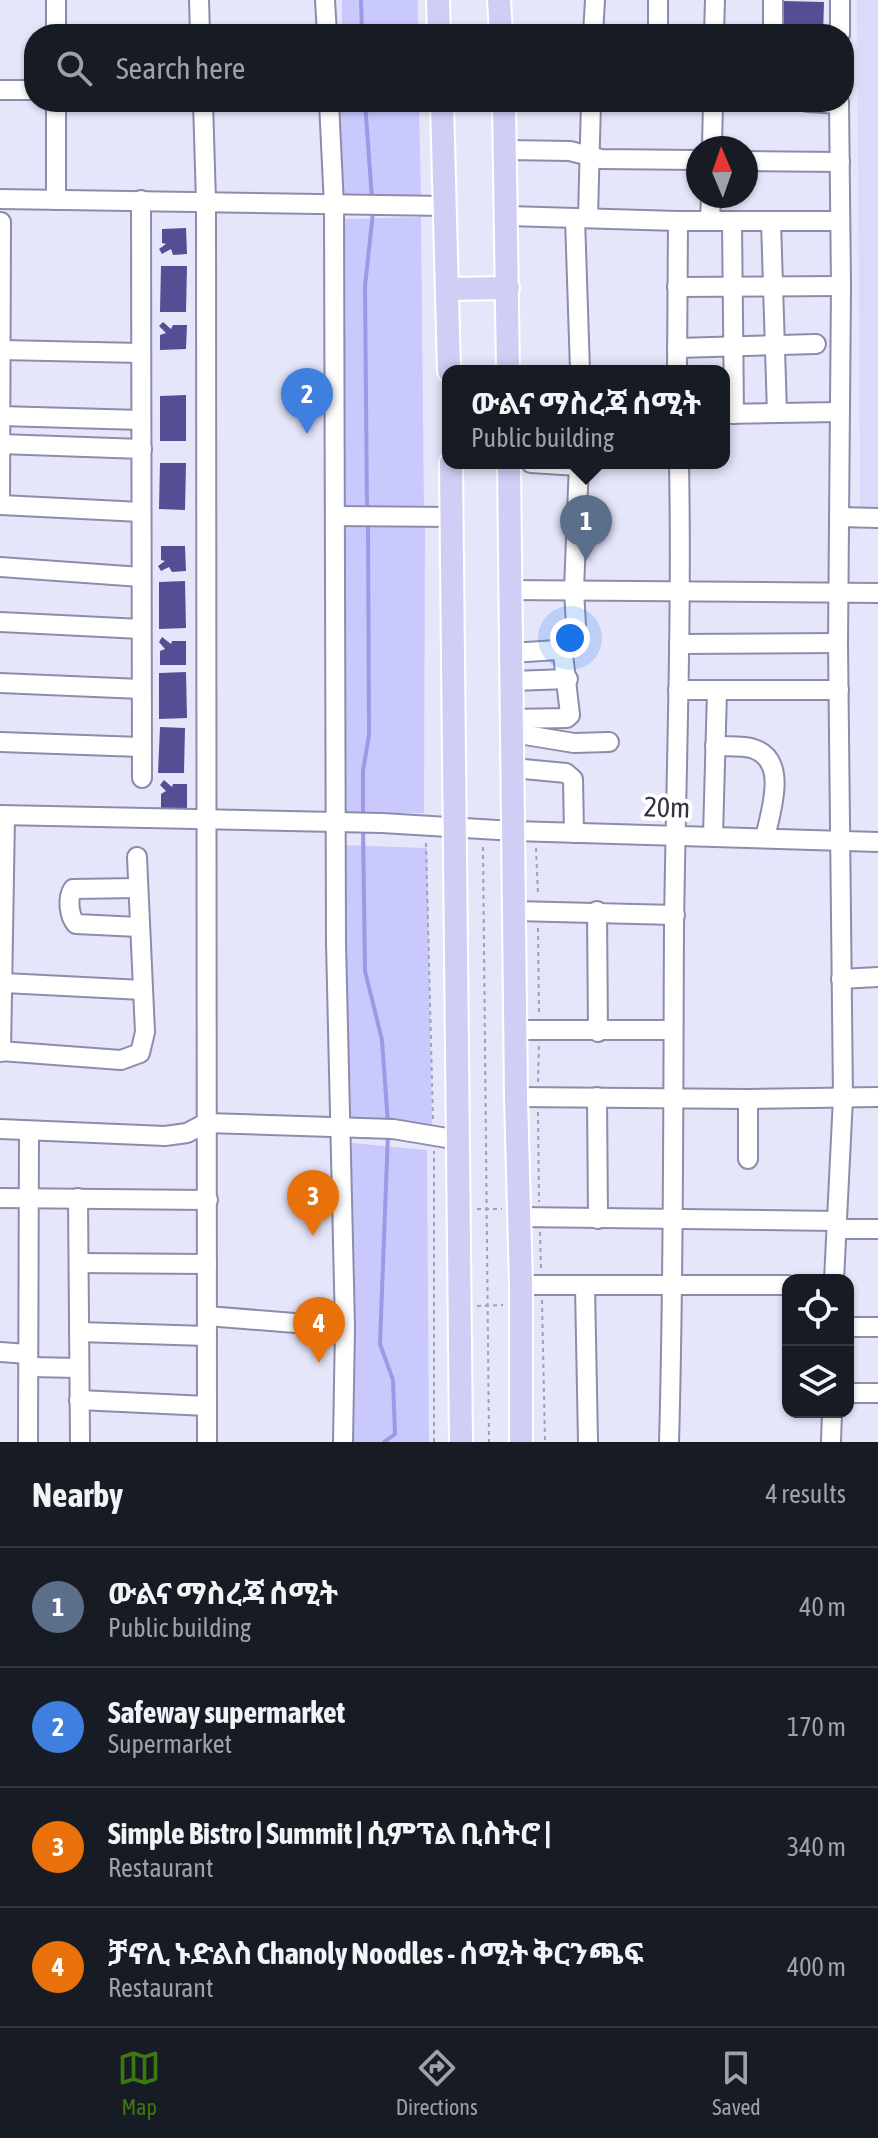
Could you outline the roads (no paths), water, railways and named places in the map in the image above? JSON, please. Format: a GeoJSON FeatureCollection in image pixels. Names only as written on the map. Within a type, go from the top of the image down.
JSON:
{"type":"FeatureCollection","features":[{"type":"Feature","properties":{"kind":"main road"},"geometry":{"type":"LineString","coordinates":[[438,0],[439,24]]}},
{"type":"Feature","properties":{"kind":"main road"},"geometry":{"type":"LineString","coordinates":[[499,0],[500,24]]}},
{"type":"Feature","properties":{"kind":"main road"},"geometry":{"type":"LineString","coordinates":[[442,112],[449,365]]}},
{"type":"Feature","properties":{"kind":"main road"},"geometry":{"type":"LineString","coordinates":[[504,112],[508,365]]}},
{"type":"Feature","properties":{"kind":"main road"},"geometry":{"type":"LineString","coordinates":[[447,289],[508,288]]}},
{"type":"Feature","properties":{"kind":"main road"},"geometry":{"type":"LineString","coordinates":[[451,469],[461,1442]]}},
{"type":"Feature","properties":{"kind":"main road"},"geometry":{"type":"LineString","coordinates":[[509,469],[513,768],[525,831],[514,911],[515,1030],[527,1097],[528,1292],[521,1442]]}},
{"type":"Feature","properties":{"kind":"street"},"geometry":{"type":"LineString","coordinates":[[56,0],[56,24]]}},
{"type":"Feature","properties":{"kind":"street"},"geometry":{"type":"LineString","coordinates":[[199,0],[200,24]]}},
{"type":"Feature","properties":{"kind":"street"},"geometry":{"type":"LineString","coordinates":[[325,0],[326,24]]}},
{"type":"Feature","properties":{"kind":"street"},"geometry":{"type":"LineString","coordinates":[[594,24],[595,0]]}},
{"type":"Feature","properties":{"kind":"street"},"geometry":{"type":"LineString","coordinates":[[658,0],[658,24]]}},
{"type":"Feature","properties":{"kind":"street"},"geometry":{"type":"LineString","coordinates":[[714,24],[715,0]]}},
{"type":"Feature","properties":{"kind":"street"},"geometry":{"type":"LineString","coordinates":[[773,0],[773,24]]}},
{"type":"Feature","properties":{"kind":"street"},"geometry":{"type":"LineString","coordinates":[[840,0],[840,24]]}},
{"type":"Feature","properties":{"kind":"street"},"geometry":{"type":"LineString","coordinates":[[0,90],[24,90]]}},
{"type":"Feature","properties":{"kind":"street"},"geometry":{"type":"LineString","coordinates":[[56,112],[56,200]]}},
{"type":"Feature","properties":{"kind":"street"},"geometry":{"type":"LineString","coordinates":[[203,112],[206,202],[207,1442]]}},
{"type":"Feature","properties":{"kind":"street"},"geometry":{"type":"LineString","coordinates":[[329,112],[334,206],[335,516],[344,823],[341,1128],[345,1327],[343,1442]]}},
{"type":"Feature","properties":{"kind":"street"},"geometry":{"type":"LineString","coordinates":[[580,365],[582,218],[591,112]]}},
{"type":"Feature","properties":{"kind":"street"},"geometry":{"type":"LineString","coordinates":[[712,136],[713,112]]}},
{"type":"Feature","properties":{"kind":"street"},"geometry":{"type":"LineString","coordinates":[[834,1274],[843,1098],[838,643],[839,112]]}},
{"type":"Feature","properties":{"kind":"street"},"geometry":{"type":"LineString","coordinates":[[506,150],[570,151],[601,159],[686,160]]}},
{"type":"Feature","properties":{"kind":"street"},"geometry":{"type":"LineString","coordinates":[[758,161],[840,162]]}},
{"type":"Feature","properties":{"kind":"street"},"geometry":{"type":"LineString","coordinates":[[0,199],[445,206]]}},
{"type":"Feature","properties":{"kind":"street"},"geometry":{"type":"LineString","coordinates":[[141,200],[142,778]]}},
{"type":"Feature","properties":{"kind":"street"},"geometry":{"type":"LineString","coordinates":[[710,221],[711,208]]}},
{"type":"Feature","properties":{"kind":"street"},"geometry":{"type":"LineString","coordinates":[[508,216],[678,221],[840,221]]}},
{"type":"Feature","properties":{"kind":"street"},"geometry":{"type":"LineString","coordinates":[[677,365],[678,221]]}},
{"type":"Feature","properties":{"kind":"street"},"geometry":{"type":"LineString","coordinates":[[730,397],[733,347],[732,221]]}},
{"type":"Feature","properties":{"kind":"street"},"geometry":{"type":"LineString","coordinates":[[771,221],[777,413]]}},
{"type":"Feature","properties":{"kind":"street"},"geometry":{"type":"LineString","coordinates":[[1,222],[0,505],[141,512]]}},
{"type":"Feature","properties":{"kind":"street"},"geometry":{"type":"LineString","coordinates":[[677,287],[841,286]]}},
{"type":"Feature","properties":{"kind":"street"},"geometry":{"type":"LineString","coordinates":[[677,348],[816,344]]}},
{"type":"Feature","properties":{"kind":"street"},"geometry":{"type":"LineString","coordinates":[[1,350],[141,353]]}},
{"type":"Feature","properties":{"kind":"street"},"geometry":{"type":"LineString","coordinates":[[730,414],[840,412]]}},
{"type":"Feature","properties":{"kind":"street"},"geometry":{"type":"LineString","coordinates":[[1,416],[141,420]]}},
{"type":"Feature","properties":{"kind":"street"},"geometry":{"type":"LineString","coordinates":[[0,444],[142,449]]}},
{"type":"Feature","properties":{"kind":"street"},"geometry":{"type":"LineString","coordinates":[[576,626],[574,590],[579,469]]}},
{"type":"Feature","properties":{"kind":"street"},"geometry":{"type":"LineString","coordinates":[[669,1442],[674,1286],[673,1030],[681,592],[679,469]]}},
{"type":"Feature","properties":{"kind":"street"},"geometry":{"type":"LineString","coordinates":[[335,516],[453,517]]}},
{"type":"Feature","properties":{"kind":"street"},"geometry":{"type":"LineString","coordinates":[[839,517],[878,518]]}},
{"type":"Feature","properties":{"kind":"street"},"geometry":{"type":"LineString","coordinates":[[0,567],[141,577]]}},
{"type":"Feature","properties":{"kind":"street"},"geometry":{"type":"LineString","coordinates":[[509,590],[878,593]]}},
{"type":"Feature","properties":{"kind":"street"},"geometry":{"type":"LineString","coordinates":[[0,622],[141,629]]}},
{"type":"Feature","properties":{"kind":"street"},"geometry":{"type":"LineString","coordinates":[[679,644],[838,643]]}},
{"type":"Feature","properties":{"kind":"street"},"geometry":{"type":"LineString","coordinates":[[511,653],[557,650],[563,654],[570,715],[513,726]]}},
{"type":"Feature","properties":{"kind":"street"},"geometry":{"type":"LineString","coordinates":[[512,681],[568,679]]}},
{"type":"Feature","properties":{"kind":"street"},"geometry":{"type":"LineString","coordinates":[[0,683],[141,689]]}},
{"type":"Feature","properties":{"kind":"street"},"geometry":{"type":"LineString","coordinates":[[678,690],[839,690]]}},
{"type":"Feature","properties":{"kind":"street"},"geometry":{"type":"LineString","coordinates":[[713,836],[717,691]]}},
{"type":"Feature","properties":{"kind":"street"},"geometry":{"type":"LineString","coordinates":[[513,726],[574,743],[609,742]]}},
{"type":"Feature","properties":{"kind":"street"},"geometry":{"type":"LineString","coordinates":[[0,742],[140,747]]}},
{"type":"Feature","properties":{"kind":"street"},"geometry":{"type":"LineString","coordinates":[[715,746],[753,749],[765,755],[773,768],[774,788],[765,838]]}},
{"type":"Feature","properties":{"kind":"street"},"geometry":{"type":"LineString","coordinates":[[513,768],[566,773],[573,779],[574,833]]}},
{"type":"Feature","properties":{"kind":"street"},"geometry":{"type":"LineString","coordinates":[[2,816],[4,983],[1,1052],[121,1060],[140,1053],[145,1032],[137,857]]}},
{"type":"Feature","properties":{"kind":"street","name":"20m"},"geometry":{"type":"LineString","coordinates":[[2,816],[382,823],[483,830],[878,842]]}},
{"type":"Feature","properties":{"kind":"street"},"geometry":{"type":"LineString","coordinates":[[138,888],[73,889],[70,894],[70,918],[76,924],[139,927]]}},
{"type":"Feature","properties":{"kind":"street"},"geometry":{"type":"LineString","coordinates":[[514,911],[675,915]]}},
{"type":"Feature","properties":{"kind":"street"},"geometry":{"type":"LineString","coordinates":[[597,911],[598,1032]]}},
{"type":"Feature","properties":{"kind":"street"},"geometry":{"type":"LineString","coordinates":[[841,979],[878,977]]}},
{"type":"Feature","properties":{"kind":"street"},"geometry":{"type":"LineString","coordinates":[[4,983],[143,990]]}},
{"type":"Feature","properties":{"kind":"street"},"geometry":{"type":"LineString","coordinates":[[515,1030],[673,1030]]}},
{"type":"Feature","properties":{"kind":"street"},"geometry":{"type":"LineString","coordinates":[[527,1097],[878,1097]]}},
{"type":"Feature","properties":{"kind":"street"},"geometry":{"type":"LineString","coordinates":[[597,1097],[598,1219]]}},
{"type":"Feature","properties":{"kind":"street"},"geometry":{"type":"LineString","coordinates":[[748,1099],[748,1159]]}},
{"type":"Feature","properties":{"kind":"street"},"geometry":{"type":"LineString","coordinates":[[0,1129],[165,1136],[187,1133],[206,1123],[385,1129],[459,1140]]}},
{"type":"Feature","properties":{"kind":"street"},"geometry":{"type":"LineString","coordinates":[[28,1442],[29,1131]]}},
{"type":"Feature","properties":{"kind":"street"},"geometry":{"type":"LineString","coordinates":[[0,1198],[208,1200]]}},
{"type":"Feature","properties":{"kind":"street"},"geometry":{"type":"LineString","coordinates":[[78,1198],[80,1442]]}},
{"type":"Feature","properties":{"kind":"street"},"geometry":{"type":"LineString","coordinates":[[526,1215],[878,1229]]}},
{"type":"Feature","properties":{"kind":"street"},"geometry":{"type":"LineString","coordinates":[[79,1263],[207,1264]]}},
{"type":"Feature","properties":{"kind":"street"},"geometry":{"type":"LineString","coordinates":[[528,1292],[585,1286],[782,1285]]}},
{"type":"Feature","properties":{"kind":"street"},"geometry":{"type":"LineString","coordinates":[[585,1286],[588,1442]]}},
{"type":"Feature","properties":{"kind":"street"},"geometry":{"type":"LineString","coordinates":[[207,1316],[345,1327]]}},
{"type":"Feature","properties":{"kind":"street"},"geometry":{"type":"LineString","coordinates":[[854,1327],[878,1327]]}},
{"type":"Feature","properties":{"kind":"street"},"geometry":{"type":"LineString","coordinates":[[79,1332],[207,1336]]}},
{"type":"Feature","properties":{"kind":"street"},"geometry":{"type":"LineString","coordinates":[[0,1352],[79,1368]]}},
{"type":"Feature","properties":{"kind":"street"},"geometry":{"type":"LineString","coordinates":[[854,1393],[878,1393]]}},
{"type":"Feature","properties":{"kind":"street"},"geometry":{"type":"LineString","coordinates":[[79,1400],[207,1406]]}},
{"type":"Feature","properties":{"kind":"street"},"geometry":{"type":"LineString","coordinates":[[831,1442],[832,1418]]}},
{"type":"Feature","properties":{"kind":"waterway"},"geometry":{"type":"LineString","coordinates":[[361,0],[362,24]]}},
{"type":"Feature","properties":{"kind":"waterway"},"geometry":{"type":"LineString","coordinates":[[366,112],[372,199]]}},
{"type":"Feature","properties":{"kind":"waterway"},"geometry":{"type":"LineString","coordinates":[[367,511],[365,286],[373,212]]}},
{"type":"Feature","properties":{"kind":"waterway"},"geometry":{"type":"LineString","coordinates":[[363,818],[363,771],[369,735],[368,524]]}},
{"type":"Feature","properties":{"kind":"waterway"},"geometry":{"type":"LineString","coordinates":[[363,827],[365,971],[382,1040],[388,1124]]}},
{"type":"Feature","properties":{"kind":"waterway"},"geometry":{"type":"LineString","coordinates":[[384,1442],[395,1434],[393,1380],[380,1344],[388,1133]]}},
{"type":"Feature","properties":{"kind":"place","name":"Safeway supermarket"},"geometry":{"type":"Point","coordinates":[307,434]}},
{"type":"Feature","properties":{"kind":"place","name":"ውልና ማስረጃ ሰሚት"},"geometry":{"type":"Point","coordinates":[586,561]}},
{"type":"Feature","properties":{"kind":"place","name":"Simple Bistro | Summit | ሲምፕል ቢስትሮ |"},"geometry":{"type":"Point","coordinates":[313,1236]}},
{"type":"Feature","properties":{"kind":"place","name":"ቻኖሊ ኑድልስ Chanoly Noodles - ሰሚት ቅርንጫፍ"},"geometry":{"type":"Point","coordinates":[319,1363]}}]}
